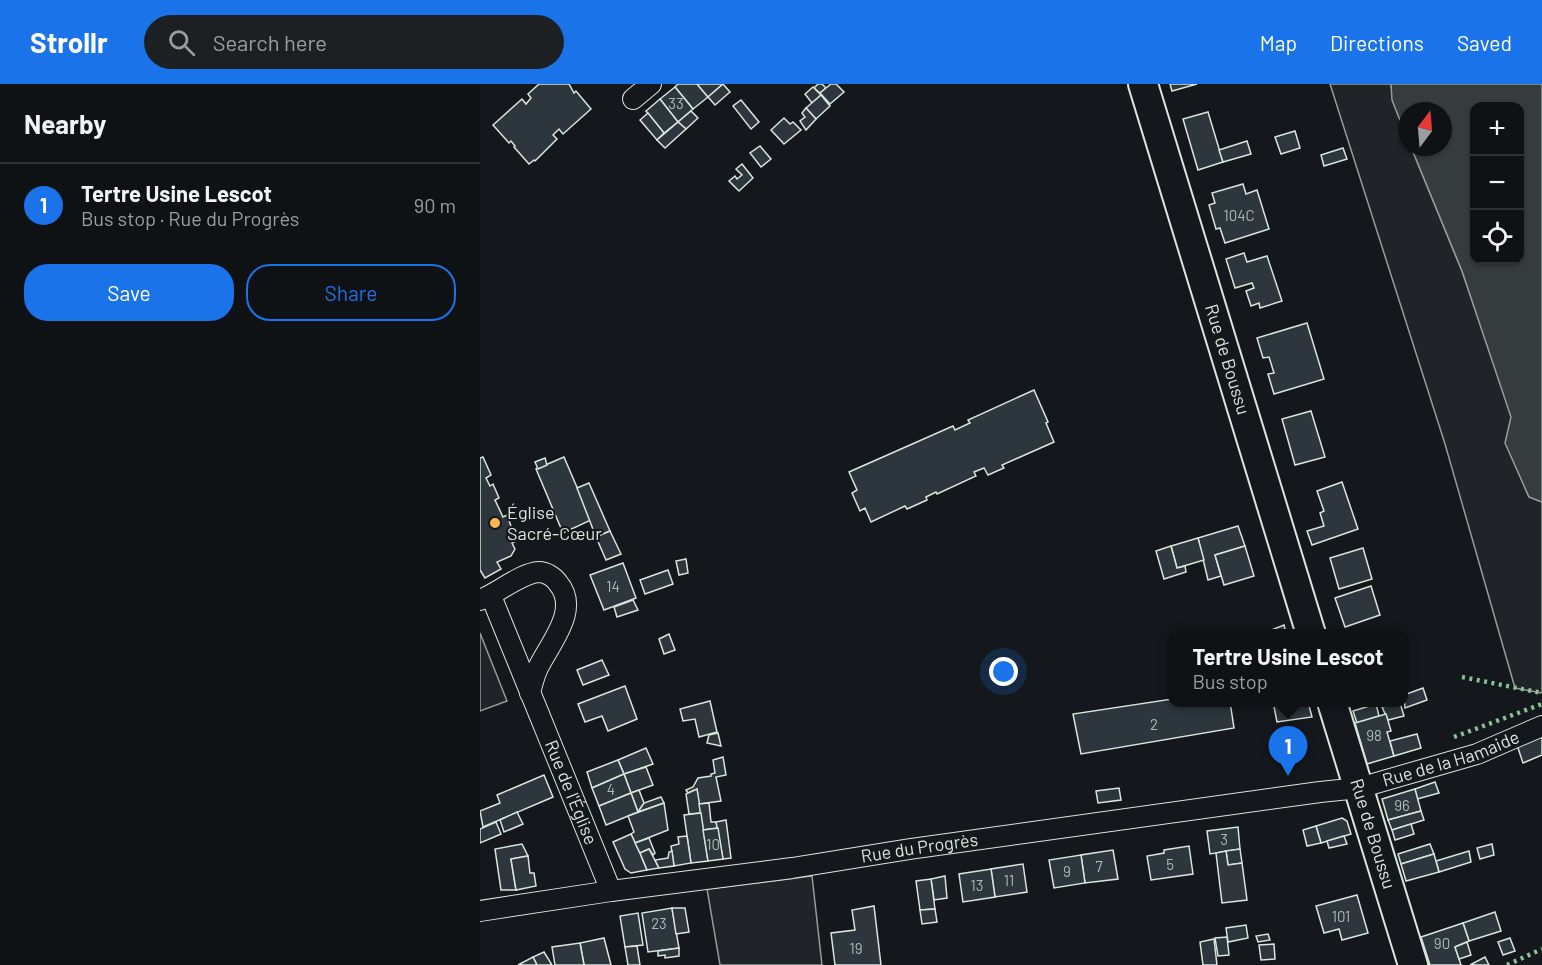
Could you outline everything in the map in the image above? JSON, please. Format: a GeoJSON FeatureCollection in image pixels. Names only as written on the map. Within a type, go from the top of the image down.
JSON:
{"type":"FeatureCollection","features":[{"type":"Feature","properties":{"kind":"street"},"geometry":{"type":"LineString","coordinates":[[633,99],[651,84]]}},
{"type":"Feature","properties":{"kind":"street","name":"Rue de Boussu"},"geometry":{"type":"LineString","coordinates":[[1143,84],[1310,629]]}},
{"type":"Feature","properties":{"kind":"street","name":"Rue de l'Église"},"geometry":{"type":"LineString","coordinates":[[530,693],[536,673],[567,611],[565,591],[555,578],[541,572],[528,574],[486,598],[530,693],[611,891]]}},
{"type":"Feature","properties":{"kind":"street","name":"Rue de Boussu"},"geometry":{"type":"LineString","coordinates":[[1334,707],[1413,965]]}},
{"type":"Feature","properties":{"kind":"street","name":"Rue de la Hamaide"},"geometry":{"type":"LineString","coordinates":[[1359,788],[1477,754],[1542,726]]}},
{"type":"Feature","properties":{"kind":"street","name":"Rue du Progrès"},"geometry":{"type":"LineString","coordinates":[[480,910],[1359,788]]}},
{"type":"Feature","properties":{"kind":"shaded area"},"geometry":{"type":"Polygon","coordinates":[[[1330,84],[1391,84],[1398,111],[1398,156],[1415,156],[1462,271],[1512,417],[1506,443],[1529,497],[1542,502],[1542,693],[1515,688],[1445,444],[1330,84]]]}},
{"type":"Feature","properties":{"kind":"shaded area"},"geometry":{"type":"Polygon","coordinates":[[[1391,84],[1542,84],[1542,502],[1529,497],[1505,443],[1511,417],[1462,271],[1415,156],[1452,156],[1452,102],[1398,102],[1398,115],[1392,100],[1391,84]]]}},
{"type":"Feature","properties":{"kind":"shaded area"},"geometry":{"type":"Polygon","coordinates":[[[480,633],[507,701],[480,711],[480,633]]]}},
{"type":"Feature","properties":{"kind":"shaded area"},"geometry":{"type":"Polygon","coordinates":[[[812,876],[822,965],[720,965],[707,889],[812,876]]]}},
{"type":"Feature","properties":{"kind":"building"},"geometry":{"type":"Polygon","coordinates":[[[539,84],[569,84],[574,93],[576,91],[591,109],[563,134],[559,129],[553,135],[557,139],[529,164],[511,141],[509,143],[493,125],[522,99],[526,104],[531,98],[528,94],[539,84]]]}},
{"type":"Feature","properties":{"kind":"building"},"geometry":{"type":"Polygon","coordinates":[[[678,84],[697,84],[708,97],[693,109],[675,87],[678,84]]]}},
{"type":"Feature","properties":{"kind":"building"},"geometry":{"type":"Polygon","coordinates":[[[697,84],[723,84],[708,97],[697,84]]]}},
{"type":"Feature","properties":{"kind":"building"},"geometry":{"type":"Polygon","coordinates":[[[723,84],[730,92],[715,105],[708,97],[723,84]]]}},
{"type":"Feature","properties":{"kind":"building"},"geometry":{"type":"Polygon","coordinates":[[[818,84],[826,88],[820,93],[814,88],[818,84]]]}},
{"type":"Feature","properties":{"kind":"building"},"geometry":{"type":"Polygon","coordinates":[[[831,84],[836,84],[844,92],[830,104],[820,93],[831,84]]]}},
{"type":"Feature","properties":{"kind":"building"},"geometry":{"type":"Polygon","coordinates":[[[1170,84],[1197,84],[1172,91],[1170,84]]]}},
{"type":"Feature","properties":{"kind":"building"},"geometry":{"type":"Polygon","coordinates":[[[675,87],[693,109],[678,122],[660,99],[675,87]]]}},
{"type":"Feature","properties":{"kind":"building"},"geometry":{"type":"Polygon","coordinates":[[[813,87],[821,95],[812,103],[805,94],[813,87]]]}},
{"type":"Feature","properties":{"kind":"building"},"geometry":{"type":"Polygon","coordinates":[[[821,95],[830,106],[816,119],[806,108],[821,95]]]}},
{"type":"Feature","properties":{"kind":"building"},"geometry":{"type":"Polygon","coordinates":[[[660,99],[678,122],[664,133],[646,111],[660,99]]]}},
{"type":"Feature","properties":{"kind":"building"},"geometry":{"type":"Polygon","coordinates":[[[741,100],[759,122],[751,129],[733,106],[741,100]]]}},
{"type":"Feature","properties":{"kind":"building"},"geometry":{"type":"Polygon","coordinates":[[[806,108],[816,119],[806,130],[800,121],[805,117],[802,113],[806,108]]]}},
{"type":"Feature","properties":{"kind":"building"},"geometry":{"type":"Polygon","coordinates":[[[691,111],[698,118],[686,129],[678,122],[691,111]]]}},
{"type":"Feature","properties":{"kind":"building"},"geometry":{"type":"Polygon","coordinates":[[[1208,112],[1223,162],[1198,170],[1183,119],[1208,112]]]}},
{"type":"Feature","properties":{"kind":"building"},"geometry":{"type":"Polygon","coordinates":[[[648,113],[664,133],[657,140],[640,120],[648,113]]]}},
{"type":"Feature","properties":{"kind":"building"},"geometry":{"type":"Polygon","coordinates":[[[784,118],[790,124],[793,122],[801,130],[784,144],[771,130],[784,118]]]}},
{"type":"Feature","properties":{"kind":"building"},"geometry":{"type":"Polygon","coordinates":[[[678,122],[686,129],[665,148],[657,140],[678,122]]]}},
{"type":"Feature","properties":{"kind":"building"},"geometry":{"type":"Polygon","coordinates":[[[1295,131],[1300,148],[1281,154],[1275,137],[1295,131]]]}},
{"type":"Feature","properties":{"kind":"building"},"geometry":{"type":"Polygon","coordinates":[[[1247,141],[1251,154],[1223,162],[1219,150],[1247,141]]]}},
{"type":"Feature","properties":{"kind":"building"},"geometry":{"type":"Polygon","coordinates":[[[760,146],[771,159],[761,167],[750,153],[760,146]]]}},
{"type":"Feature","properties":{"kind":"building"},"geometry":{"type":"Polygon","coordinates":[[[1343,148],[1347,159],[1324,166],[1321,155],[1343,148]]]}},
{"type":"Feature","properties":{"kind":"building"},"geometry":{"type":"Polygon","coordinates":[[[742,164],[753,178],[739,191],[729,181],[735,176],[737,179],[742,175],[736,169],[742,164]]]}},
{"type":"Feature","properties":{"kind":"building"},"geometry":{"type":"Polygon","coordinates":[[[1243,184],[1246,194],[1257,190],[1269,229],[1225,243],[1220,228],[1216,229],[1209,205],[1215,203],[1212,193],[1243,184]]]}},
{"type":"Feature","properties":{"kind":"building"},"geometry":{"type":"Polygon","coordinates":[[[1244,253],[1247,262],[1267,256],[1282,301],[1260,308],[1259,303],[1251,306],[1246,291],[1254,288],[1252,283],[1235,288],[1226,259],[1244,253]]]}},
{"type":"Feature","properties":{"kind":"building"},"geometry":{"type":"Polygon","coordinates":[[[1307,323],[1324,379],[1274,394],[1268,374],[1274,373],[1269,357],[1263,358],[1257,338],[1307,323]]]}},
{"type":"Feature","properties":{"kind":"building"},"geometry":{"type":"Polygon","coordinates":[[[1034,390],[1054,442],[1002,465],[1004,468],[988,475],[984,468],[974,472],[976,476],[937,494],[936,492],[926,497],[927,500],[907,509],[905,506],[871,522],[865,508],[860,511],[852,493],[857,490],[849,472],[953,426],[955,430],[970,423],[968,420],[1034,390]]]}},
{"type":"Feature","properties":{"kind":"building"},"geometry":{"type":"Polygon","coordinates":[[[1311,411],[1325,457],[1295,465],[1282,419],[1311,411]]]}},
{"type":"Feature","properties":{"kind":"building","name":"Église Sacré-Cœur"},"geometry":{"type":"Polygon","coordinates":[[[483,457],[491,475],[486,478],[490,486],[493,484],[499,498],[495,500],[503,517],[507,515],[515,549],[511,556],[497,562],[501,569],[485,578],[480,570],[480,458],[483,457]]]}},
{"type":"Feature","properties":{"kind":"building"},"geometry":{"type":"Polygon","coordinates":[[[564,457],[591,520],[563,533],[536,469],[564,457]]]}},
{"type":"Feature","properties":{"kind":"building"},"geometry":{"type":"Polygon","coordinates":[[[545,458],[547,465],[538,469],[535,462],[545,458]]]}},
{"type":"Feature","properties":{"kind":"building"},"geometry":{"type":"Polygon","coordinates":[[[1342,482],[1358,529],[1312,545],[1307,531],[1324,526],[1320,513],[1324,511],[1317,491],[1342,482]]]}},
{"type":"Feature","properties":{"kind":"building"},"geometry":{"type":"Polygon","coordinates":[[[589,483],[610,531],[596,537],[577,488],[589,483]]]}},
{"type":"Feature","properties":{"kind":"building"},"geometry":{"type":"Polygon","coordinates":[[[1238,526],[1245,546],[1215,555],[1221,576],[1208,580],[1198,538],[1238,526]]]}},
{"type":"Feature","properties":{"kind":"building"},"geometry":{"type":"Polygon","coordinates":[[[610,531],[621,554],[606,560],[596,537],[610,531]]]}},
{"type":"Feature","properties":{"kind":"building"},"geometry":{"type":"Polygon","coordinates":[[[1198,538],[1204,560],[1177,568],[1171,546],[1198,538]]]}},
{"type":"Feature","properties":{"kind":"building"},"geometry":{"type":"Polygon","coordinates":[[[1171,546],[1177,568],[1185,566],[1186,572],[1164,579],[1156,551],[1171,546]]]}},
{"type":"Feature","properties":{"kind":"building"},"geometry":{"type":"Polygon","coordinates":[[[1245,546],[1254,576],[1224,585],[1215,555],[1245,546]]]}},
{"type":"Feature","properties":{"kind":"building"},"geometry":{"type":"Polygon","coordinates":[[[1363,548],[1372,579],[1339,589],[1330,558],[1363,548]]]}},
{"type":"Feature","properties":{"kind":"building"},"geometry":{"type":"Polygon","coordinates":[[[686,559],[688,573],[679,575],[676,561],[686,559]]]}},
{"type":"Feature","properties":{"kind":"building"},"geometry":{"type":"Polygon","coordinates":[[[623,563],[636,598],[604,610],[590,575],[623,563]]]}},
{"type":"Feature","properties":{"kind":"building"},"geometry":{"type":"Polygon","coordinates":[[[668,570],[673,584],[645,594],[640,580],[668,570]]]}},
{"type":"Feature","properties":{"kind":"building"},"geometry":{"type":"Polygon","coordinates":[[[1371,586],[1380,615],[1345,627],[1335,598],[1371,586]]]}},
{"type":"Feature","properties":{"kind":"building"},"geometry":{"type":"Polygon","coordinates":[[[633,600],[638,610],[617,617],[614,607],[633,600]]]}},
{"type":"Feature","properties":{"kind":"building"},"geometry":{"type":"Polygon","coordinates":[[[669,634],[675,650],[664,654],[659,639],[669,634]]]}},
{"type":"Feature","properties":{"kind":"building"},"geometry":{"type":"Polygon","coordinates":[[[602,660],[609,675],[583,685],[577,670],[602,660]]]}},
{"type":"Feature","properties":{"kind":"building"},"geometry":{"type":"Polygon","coordinates":[[[625,686],[637,719],[608,731],[602,716],[585,722],[578,704],[625,686]]]}},
{"type":"Feature","properties":{"kind":"building"},"geometry":{"type":"Polygon","coordinates":[[[1423,688],[1427,700],[1408,707],[1408,694],[1423,688]]]}},
{"type":"Feature","properties":{"kind":"building"},"geometry":{"type":"Polygon","coordinates":[[[1168,700],[1168,707],[1231,707],[1234,728],[1081,754],[1073,714],[1168,700]]]}},
{"type":"Feature","properties":{"kind":"building"},"geometry":{"type":"Polygon","coordinates":[[[710,701],[717,732],[699,737],[695,719],[683,721],[680,709],[710,701]]]}},
{"type":"Feature","properties":{"kind":"building"},"geometry":{"type":"Polygon","coordinates":[[[1274,707],[1309,707],[1312,717],[1277,722],[1274,707]]]}},
{"type":"Feature","properties":{"kind":"building"},"geometry":{"type":"Polygon","coordinates":[[[1377,707],[1379,716],[1357,723],[1353,711],[1377,707]]]}},
{"type":"Feature","properties":{"kind":"building"},"geometry":{"type":"Polygon","coordinates":[[[1382,707],[1401,707],[1404,716],[1388,720],[1382,707]]]}},
{"type":"Feature","properties":{"kind":"building"},"geometry":{"type":"Polygon","coordinates":[[[1386,714],[1391,731],[1387,732],[1394,756],[1367,764],[1355,723],[1386,714]]]}},
{"type":"Feature","properties":{"kind":"building"},"geometry":{"type":"Polygon","coordinates":[[[718,733],[721,746],[707,743],[709,735],[718,733]]]}},
{"type":"Feature","properties":{"kind":"building"},"geometry":{"type":"Polygon","coordinates":[[[1417,734],[1421,748],[1394,756],[1390,741],[1417,734]]]}},
{"type":"Feature","properties":{"kind":"building"},"geometry":{"type":"Polygon","coordinates":[[[1542,736],[1542,755],[1523,763],[1517,745],[1542,736]]]}},
{"type":"Feature","properties":{"kind":"building"},"geometry":{"type":"Polygon","coordinates":[[[646,748],[653,764],[624,774],[618,760],[646,748]]]}},
{"type":"Feature","properties":{"kind":"building"},"geometry":{"type":"Polygon","coordinates":[[[723,757],[726,775],[716,777],[721,801],[699,804],[697,789],[688,793],[686,790],[693,787],[698,778],[715,773],[713,760],[723,757]]]}},
{"type":"Feature","properties":{"kind":"building"},"geometry":{"type":"Polygon","coordinates":[[[618,760],[624,774],[592,788],[587,772],[618,760]]]}},
{"type":"Feature","properties":{"kind":"building"},"geometry":{"type":"Polygon","coordinates":[[[646,767],[653,785],[631,793],[624,774],[646,767]]]}},
{"type":"Feature","properties":{"kind":"building"},"geometry":{"type":"Polygon","coordinates":[[[624,774],[631,793],[599,806],[592,788],[624,774]]]}},
{"type":"Feature","properties":{"kind":"building"},"geometry":{"type":"Polygon","coordinates":[[[544,775],[553,797],[483,827],[480,811],[500,803],[497,795],[544,775]]]}},
{"type":"Feature","properties":{"kind":"building"},"geometry":{"type":"Polygon","coordinates":[[[1435,782],[1439,793],[1417,799],[1415,789],[1435,782]]]}},
{"type":"Feature","properties":{"kind":"building"},"geometry":{"type":"Polygon","coordinates":[[[1119,788],[1121,800],[1098,803],[1096,791],[1119,788]]]}},
{"type":"Feature","properties":{"kind":"building"},"geometry":{"type":"Polygon","coordinates":[[[697,789],[701,813],[689,814],[686,794],[697,789]]]}},
{"type":"Feature","properties":{"kind":"building"},"geometry":{"type":"Polygon","coordinates":[[[1415,789],[1421,811],[1388,820],[1382,799],[1415,789]]]}},
{"type":"Feature","properties":{"kind":"building"},"geometry":{"type":"Polygon","coordinates":[[[639,790],[644,803],[638,812],[631,793],[639,790]]]}},
{"type":"Feature","properties":{"kind":"building"},"geometry":{"type":"Polygon","coordinates":[[[631,793],[638,812],[606,825],[599,806],[631,793]]]}},
{"type":"Feature","properties":{"kind":"building"},"geometry":{"type":"Polygon","coordinates":[[[661,797],[664,803],[638,812],[644,803],[661,797]]]}},
{"type":"Feature","properties":{"kind":"building"},"geometry":{"type":"Polygon","coordinates":[[[664,803],[668,830],[635,843],[628,816],[664,803]]]}},
{"type":"Feature","properties":{"kind":"building"},"geometry":{"type":"Polygon","coordinates":[[[709,803],[711,822],[716,822],[718,828],[703,830],[699,804],[709,803]]]}},
{"type":"Feature","properties":{"kind":"building"},"geometry":{"type":"Polygon","coordinates":[[[1421,811],[1424,820],[1392,830],[1388,820],[1421,811]]]}},
{"type":"Feature","properties":{"kind":"building"},"geometry":{"type":"Polygon","coordinates":[[[517,812],[523,824],[504,832],[500,820],[517,812]]]}},
{"type":"Feature","properties":{"kind":"building"},"geometry":{"type":"Polygon","coordinates":[[[701,813],[708,861],[691,863],[684,815],[701,813]]]}},
{"type":"Feature","properties":{"kind":"building"},"geometry":{"type":"Polygon","coordinates":[[[1342,818],[1347,821],[1351,834],[1321,843],[1316,826],[1342,818]]]}},
{"type":"Feature","properties":{"kind":"building"},"geometry":{"type":"Polygon","coordinates":[[[726,820],[731,858],[723,859],[716,822],[726,820]]]}},
{"type":"Feature","properties":{"kind":"building"},"geometry":{"type":"Polygon","coordinates":[[[496,822],[501,834],[480,843],[480,829],[496,822]]]}},
{"type":"Feature","properties":{"kind":"building"},"geometry":{"type":"Polygon","coordinates":[[[1411,824],[1414,834],[1395,840],[1392,830],[1411,824]]]}},
{"type":"Feature","properties":{"kind":"building"},"geometry":{"type":"Polygon","coordinates":[[[1316,826],[1321,843],[1307,846],[1303,830],[1316,826]]]}},
{"type":"Feature","properties":{"kind":"building"},"geometry":{"type":"Polygon","coordinates":[[[1238,827],[1240,849],[1210,854],[1207,831],[1238,827]]]}},
{"type":"Feature","properties":{"kind":"building"},"geometry":{"type":"Polygon","coordinates":[[[718,828],[723,859],[708,861],[703,830],[718,828]]]}},
{"type":"Feature","properties":{"kind":"building"},"geometry":{"type":"Polygon","coordinates":[[[631,834],[647,870],[631,873],[625,869],[613,842],[631,834]]]}},
{"type":"Feature","properties":{"kind":"building"},"geometry":{"type":"Polygon","coordinates":[[[687,836],[691,863],[674,866],[671,846],[679,844],[678,837],[687,836]]]}},
{"type":"Feature","properties":{"kind":"building"},"geometry":{"type":"Polygon","coordinates":[[[1344,836],[1347,844],[1329,848],[1327,841],[1344,836]]]}},
{"type":"Feature","properties":{"kind":"building"},"geometry":{"type":"Polygon","coordinates":[[[649,838],[655,853],[653,855],[649,849],[640,853],[635,843],[649,838]]]}},
{"type":"Feature","properties":{"kind":"building"},"geometry":{"type":"Polygon","coordinates":[[[522,844],[528,856],[511,859],[516,890],[501,890],[495,849],[522,844]]]}},
{"type":"Feature","properties":{"kind":"building"},"geometry":{"type":"Polygon","coordinates":[[[1430,844],[1434,854],[1401,864],[1398,854],[1430,844]]]}},
{"type":"Feature","properties":{"kind":"building"},"geometry":{"type":"Polygon","coordinates":[[[1492,844],[1494,855],[1480,859],[1477,848],[1492,844]]]}},
{"type":"Feature","properties":{"kind":"building"},"geometry":{"type":"Polygon","coordinates":[[[1189,846],[1193,874],[1151,880],[1147,856],[1164,853],[1164,850],[1189,846]]]}},
{"type":"Feature","properties":{"kind":"building"},"geometry":{"type":"Polygon","coordinates":[[[649,849],[659,868],[647,870],[640,853],[649,849]]]}},
{"type":"Feature","properties":{"kind":"building"},"geometry":{"type":"Polygon","coordinates":[[[1240,849],[1242,863],[1228,865],[1226,851],[1240,849]]]}},
{"type":"Feature","properties":{"kind":"building"},"geometry":{"type":"Polygon","coordinates":[[[1113,850],[1118,879],[1085,883],[1081,855],[1113,850]]]}},
{"type":"Feature","properties":{"kind":"building"},"geometry":{"type":"Polygon","coordinates":[[[672,851],[674,866],[659,868],[655,860],[668,858],[669,852],[672,851]]]}},
{"type":"Feature","properties":{"kind":"building"},"geometry":{"type":"Polygon","coordinates":[[[1226,851],[1228,865],[1242,863],[1247,900],[1222,903],[1216,853],[1226,851]]]}},
{"type":"Feature","properties":{"kind":"building"},"geometry":{"type":"Polygon","coordinates":[[[1469,851],[1471,862],[1439,872],[1436,861],[1469,851]]]}},
{"type":"Feature","properties":{"kind":"building"},"geometry":{"type":"Polygon","coordinates":[[[1434,854],[1439,872],[1406,881],[1401,864],[1434,854]]]}},
{"type":"Feature","properties":{"kind":"building"},"geometry":{"type":"Polygon","coordinates":[[[1081,855],[1085,883],[1054,888],[1049,860],[1081,855]]]}},
{"type":"Feature","properties":{"kind":"building"},"geometry":{"type":"Polygon","coordinates":[[[528,856],[530,873],[534,873],[536,886],[516,890],[511,859],[528,856]]]}},
{"type":"Feature","properties":{"kind":"building"},"geometry":{"type":"Polygon","coordinates":[[[1023,864],[1027,892],[995,897],[991,869],[1023,864]]]}},
{"type":"Feature","properties":{"kind":"building"},"geometry":{"type":"Polygon","coordinates":[[[991,869],[995,897],[963,902],[959,874],[991,869]]]}},
{"type":"Feature","properties":{"kind":"building"},"geometry":{"type":"Polygon","coordinates":[[[945,876],[947,898],[934,900],[931,879],[945,876]]]}},
{"type":"Feature","properties":{"kind":"building"},"geometry":{"type":"Polygon","coordinates":[[[931,879],[935,909],[920,910],[916,881],[931,879]]]}},
{"type":"Feature","properties":{"kind":"building"},"geometry":{"type":"Polygon","coordinates":[[[1357,895],[1368,933],[1342,940],[1339,929],[1324,933],[1316,906],[1357,895]]]}},
{"type":"Feature","properties":{"kind":"building"},"geometry":{"type":"Polygon","coordinates":[[[874,906],[881,965],[835,965],[831,933],[855,930],[852,910],[874,906]]]}},
{"type":"Feature","properties":{"kind":"building"},"geometry":{"type":"Polygon","coordinates":[[[672,908],[679,948],[648,952],[642,913],[672,908]]]}},
{"type":"Feature","properties":{"kind":"building"},"geometry":{"type":"Polygon","coordinates":[[[672,908],[685,908],[689,932],[676,934],[672,908]]]}},
{"type":"Feature","properties":{"kind":"building"},"geometry":{"type":"Polygon","coordinates":[[[935,909],[937,922],[922,924],[920,910],[935,909]]]}},
{"type":"Feature","properties":{"kind":"building"},"geometry":{"type":"Polygon","coordinates":[[[1495,912],[1501,931],[1469,941],[1463,923],[1495,912]]]}},
{"type":"Feature","properties":{"kind":"building"},"geometry":{"type":"Polygon","coordinates":[[[638,913],[643,945],[625,947],[620,916],[638,913]]]}},
{"type":"Feature","properties":{"kind":"building"},"geometry":{"type":"Polygon","coordinates":[[[1463,923],[1469,941],[1455,947],[1461,965],[1430,965],[1421,937],[1463,923]]]}},
{"type":"Feature","properties":{"kind":"building"},"geometry":{"type":"Polygon","coordinates":[[[1246,925],[1248,938],[1228,942],[1226,928],[1246,925]]]}},
{"type":"Feature","properties":{"kind":"building"},"geometry":{"type":"Polygon","coordinates":[[[1268,934],[1270,940],[1258,942],[1256,936],[1268,934]]]}},
{"type":"Feature","properties":{"kind":"building"},"geometry":{"type":"Polygon","coordinates":[[[1227,937],[1229,955],[1218,956],[1215,938],[1227,937]]]}},
{"type":"Feature","properties":{"kind":"building"},"geometry":{"type":"Polygon","coordinates":[[[604,938],[611,965],[584,965],[580,943],[604,938]]]}},
{"type":"Feature","properties":{"kind":"building"},"geometry":{"type":"Polygon","coordinates":[[[1510,938],[1515,951],[1503,955],[1498,942],[1510,938]]]}},
{"type":"Feature","properties":{"kind":"building"},"geometry":{"type":"Polygon","coordinates":[[[1214,939],[1217,965],[1203,965],[1200,942],[1214,939]]]}},
{"type":"Feature","properties":{"kind":"building"},"geometry":{"type":"Polygon","coordinates":[[[1467,942],[1471,955],[1459,959],[1455,947],[1467,942]]]}},
{"type":"Feature","properties":{"kind":"building"},"geometry":{"type":"Polygon","coordinates":[[[580,943],[584,965],[555,965],[552,947],[580,943]]]}},
{"type":"Feature","properties":{"kind":"building"},"geometry":{"type":"Polygon","coordinates":[[[1274,944],[1275,959],[1261,960],[1259,945],[1274,944]]]}},
{"type":"Feature","properties":{"kind":"building"},"geometry":{"type":"Polygon","coordinates":[[[637,946],[640,965],[628,965],[625,947],[637,946]]]}},
{"type":"Feature","properties":{"kind":"building"},"geometry":{"type":"Polygon","coordinates":[[[679,948],[679,956],[665,958],[665,955],[658,956],[658,951],[679,948]]]}},
{"type":"Feature","properties":{"kind":"building"},"geometry":{"type":"Polygon","coordinates":[[[544,952],[552,965],[537,965],[533,957],[544,952]]]}},
{"type":"Feature","properties":{"kind":"building"},"geometry":{"type":"Polygon","coordinates":[[[533,957],[537,965],[518,965],[533,957]]]}},
{"type":"Feature","properties":{"kind":"building"},"geometry":{"type":"Polygon","coordinates":[[[1485,957],[1489,965],[1470,965],[1485,957]]]}},
{"type":"Feature","properties":{"kind":"hedge"},"geometry":{"type":"LineString","coordinates":[[1462,677],[1542,693]]}},
{"type":"Feature","properties":{"kind":"hedge"},"geometry":{"type":"LineString","coordinates":[[1454,737],[1542,704]]}},
{"type":"Feature","properties":{"kind":"hedge"},"geometry":{"type":"LineString","coordinates":[[1507,965],[1542,949]]}},
{"type":"Feature","properties":{"kind":"place","name":"Église Sacré-Cœur"},"geometry":{"type":"Point","coordinates":[495,523]}},
{"type":"Feature","properties":{"kind":"place","name":"Tertre Usine Lescot"},"geometry":{"type":"Point","coordinates":[1288,776]}}]}
